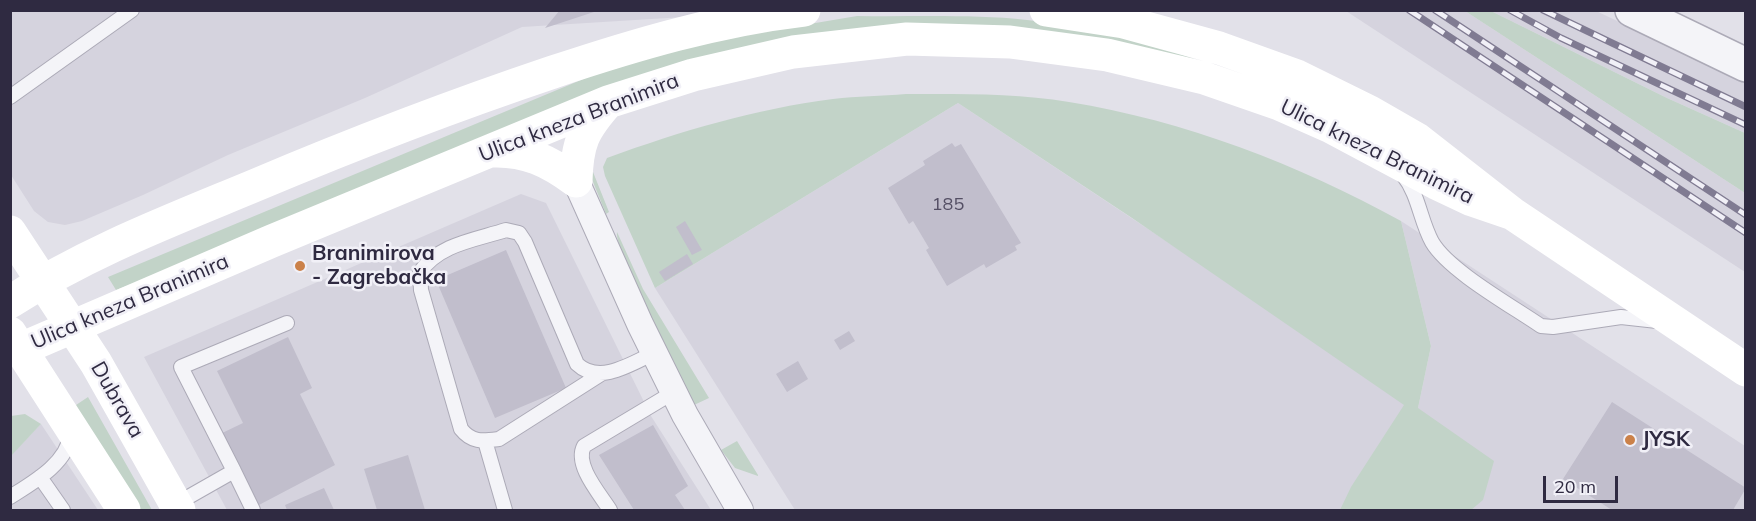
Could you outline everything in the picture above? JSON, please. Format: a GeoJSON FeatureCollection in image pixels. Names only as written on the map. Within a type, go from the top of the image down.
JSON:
{"type":"FeatureCollection","features":[{"type":"Feature","properties":{"kind":"main road"},"geometry":{"type":"LineString","coordinates":[[10,302],[43,281],[99,252],[332,153],[503,89],[681,26],[804,10]]}},
{"type":"Feature","properties":{"kind":"main road","name":"Ulica kneza Branimira"},"geometry":{"type":"LineString","coordinates":[[1046,10],[1124,22],[1219,48],[1297,76],[1370,112],[1417,140],[1513,214],[1742,366]]}},
{"type":"Feature","properties":{"kind":"main road","name":"Ulica kneza Branimira"},"geometry":{"type":"LineString","coordinates":[[14,346],[73,326],[608,102],[693,75],[793,52],[907,39],[1010,42],[1107,55],[1204,78],[1279,104],[1386,154],[1436,183],[1472,200],[1513,214]]}},
{"type":"Feature","properties":{"kind":"main road"},"geometry":{"type":"LineString","coordinates":[[576,181],[577,147],[582,136],[608,102]]}},
{"type":"Feature","properties":{"kind":"main road"},"geometry":{"type":"LineString","coordinates":[[488,152],[512,151],[528,154],[557,166],[576,181]]}},
{"type":"Feature","properties":{"kind":"main road","name":"Dubrava"},"geometry":{"type":"LineString","coordinates":[[10,232],[73,326],[177,507]]}},
{"type":"Feature","properties":{"kind":"main road"},"geometry":{"type":"LineString","coordinates":[[14,346],[69,424],[124,510]]}},
{"type":"Feature","properties":{"kind":"street"},"geometry":{"type":"LineString","coordinates":[[1632,10],[1744,61]]}},
{"type":"Feature","properties":{"kind":"street"},"geometry":{"type":"LineString","coordinates":[[576,181],[654,353],[740,510]]}},
{"type":"Feature","properties":{"kind":"lane"},"geometry":{"type":"LineString","coordinates":[[10,97],[132,10]]}},
{"type":"Feature","properties":{"kind":"lane"},"geometry":{"type":"LineString","coordinates":[[1386,154],[1407,180],[1417,199],[1432,242],[1440,254],[1541,326],[1553,327],[1621,317],[1681,325]]}},
{"type":"Feature","properties":{"kind":"lane"},"geometry":{"type":"LineString","coordinates":[[601,374],[590,373],[577,364],[525,242],[519,233],[506,230],[449,247],[434,255],[420,272],[421,290],[461,429],[467,437],[485,441],[499,440],[601,374],[628,366],[654,353]]}},
{"type":"Feature","properties":{"kind":"lane"},"geometry":{"type":"LineString","coordinates":[[253,510],[181,367],[287,323]]}},
{"type":"Feature","properties":{"kind":"lane"},"geometry":{"type":"LineString","coordinates":[[610,510],[582,463],[580,453],[584,446],[674,392]]}},
{"type":"Feature","properties":{"kind":"lane"},"geometry":{"type":"LineString","coordinates":[[10,497],[40,477],[67,452],[69,424]]}},
{"type":"Feature","properties":{"kind":"lane"},"geometry":{"type":"LineString","coordinates":[[485,441],[505,510]]}},
{"type":"Feature","properties":{"kind":"lane"},"geometry":{"type":"LineString","coordinates":[[177,507],[234,471]]}},
{"type":"Feature","properties":{"kind":"lane"},"geometry":{"type":"LineString","coordinates":[[40,477],[63,510]]}},
{"type":"Feature","properties":{"kind":"shaded area"},"geometry":{"type":"Polygon","coordinates":[[[11,11],[730,11],[700,16],[522,27],[365,98],[228,155],[143,195],[82,221],[65,225],[48,222],[34,211],[11,175],[11,11]]]}},
{"type":"Feature","properties":{"kind":"shaded area"},"geometry":{"type":"Polygon","coordinates":[[[1346,11],[1465,11],[1745,193],[1745,272],[1346,11]]]}},
{"type":"Feature","properties":{"kind":"shaded area"},"geometry":{"type":"Polygon","coordinates":[[[1491,11],[1596,11],[1745,81],[1745,133],[1667,98],[1491,11]]]}},
{"type":"Feature","properties":{"kind":"shaded area"},"geometry":{"type":"Polygon","coordinates":[[[958,103],[1418,408],[1431,346],[1401,221],[1745,446],[1745,510],[795,510],[655,288],[958,103]]]}},
{"type":"Feature","properties":{"kind":"shaded area"},"geometry":{"type":"Polygon","coordinates":[[[521,194],[546,203],[651,416],[711,510],[227,510],[144,357],[521,194]]]}},
{"type":"Feature","properties":{"kind":"shaded area"},"geometry":{"type":"Polygon","coordinates":[[[41,424],[98,510],[11,510],[10,456],[41,424]]]}},
{"type":"Feature","properties":{"kind":"green space"},"geometry":{"type":"Polygon","coordinates":[[[1465,11],[1491,11],[1667,98],[1745,133],[1745,193],[1465,11]]]}},
{"type":"Feature","properties":{"kind":"green space"},"geometry":{"type":"Polygon","coordinates":[[[857,16],[985,17],[1053,23],[1129,38],[1179,53],[1227,72],[782,40],[116,290],[108,277],[593,75],[691,44],[857,16]]]}},
{"type":"Feature","properties":{"kind":"green space"},"geometry":{"type":"Polygon","coordinates":[[[906,94],[988,95],[1049,99],[1113,110],[1156,121],[1240,147],[1281,163],[1362,200],[1401,221],[1431,346],[1418,408],[1494,461],[1483,500],[1471,510],[1340,510],[1351,487],[1404,405],[1132,218],[958,103],[655,288],[605,176],[603,167],[607,158],[690,130],[775,109],[833,99],[906,94]]]}},
{"type":"Feature","properties":{"kind":"green space"},"geometry":{"type":"Polygon","coordinates":[[[589,172],[593,172],[609,212],[606,214],[589,172]]]}},
{"type":"Feature","properties":{"kind":"green space"},"geometry":{"type":"Polygon","coordinates":[[[617,232],[643,289],[709,398],[694,405],[626,264],[617,232]]]}},
{"type":"Feature","properties":{"kind":"green space"},"geometry":{"type":"Polygon","coordinates":[[[88,397],[152,510],[140,510],[73,407],[88,397]]]}},
{"type":"Feature","properties":{"kind":"green space"},"geometry":{"type":"Polygon","coordinates":[[[25,414],[41,424],[11,456],[11,416],[25,414]]]}},
{"type":"Feature","properties":{"kind":"green space"},"geometry":{"type":"Polygon","coordinates":[[[737,441],[758,476],[735,468],[721,450],[737,441]]]}},
{"type":"Feature","properties":{"kind":"building"},"geometry":{"type":"Polygon","coordinates":[[[560,10],[597,10],[597,11],[545,28],[560,10]]]}},
{"type":"Feature","properties":{"kind":"building"},"geometry":{"type":"Polygon","coordinates":[[[952,143],[955,147],[961,144],[1021,243],[1015,246],[1017,250],[986,268],[984,264],[947,286],[926,250],[929,248],[913,221],[909,224],[888,188],[925,165],[923,161],[952,143]]]}},
{"type":"Feature","properties":{"kind":"building"},"geometry":{"type":"Polygon","coordinates":[[[685,221],[702,250],[692,255],[676,227],[685,221]]]}},
{"type":"Feature","properties":{"kind":"building"},"geometry":{"type":"Polygon","coordinates":[[[506,250],[566,388],[495,418],[436,280],[506,250]]]}},
{"type":"Feature","properties":{"kind":"building"},"geometry":{"type":"Polygon","coordinates":[[[687,254],[693,264],[665,281],[659,272],[687,254]]]}},
{"type":"Feature","properties":{"kind":"building"},"geometry":{"type":"Polygon","coordinates":[[[849,331],[855,341],[840,350],[834,340],[849,331]]]}},
{"type":"Feature","properties":{"kind":"building"},"geometry":{"type":"Polygon","coordinates":[[[288,337],[312,388],[300,394],[335,465],[257,506],[218,435],[243,423],[217,371],[288,337]]]}},
{"type":"Feature","properties":{"kind":"building"},"geometry":{"type":"Polygon","coordinates":[[[798,361],[808,379],[787,392],[776,374],[798,361]]]}},
{"type":"Feature","properties":{"kind":"building","name":"JYSK"},"geometry":{"type":"Polygon","coordinates":[[[1612,402],[1746,488],[1733,510],[1612,510],[1563,479],[1612,402]]]}},
{"type":"Feature","properties":{"kind":"building"},"geometry":{"type":"Polygon","coordinates":[[[653,425],[688,486],[675,495],[685,510],[634,510],[599,455],[653,425]]]}},
{"type":"Feature","properties":{"kind":"building"},"geometry":{"type":"Polygon","coordinates":[[[408,455],[425,510],[377,510],[364,469],[408,455]]]}},
{"type":"Feature","properties":{"kind":"building"},"geometry":{"type":"Polygon","coordinates":[[[324,488],[334,510],[287,510],[285,505],[324,488]]]}},
{"type":"Feature","properties":{"kind":"railway"},"geometry":{"type":"LineString","coordinates":[[1409,10],[1746,233]]}},
{"type":"Feature","properties":{"kind":"railway"},"geometry":{"type":"LineString","coordinates":[[1435,10],[1746,215]]}},
{"type":"Feature","properties":{"kind":"railway"},"geometry":{"type":"LineString","coordinates":[[1510,10],[1561,38],[1746,125]]}},
{"type":"Feature","properties":{"kind":"railway"},"geometry":{"type":"LineString","coordinates":[[1543,10],[1746,107]]}},
{"type":"Feature","properties":{"kind":"place","name":"Branimirova - Zagrebačka"},"geometry":{"type":"Point","coordinates":[300,266]}},
{"type":"Feature","properties":{"kind":"place","name":"JYSK"},"geometry":{"type":"Point","coordinates":[1630,440]}}]}
